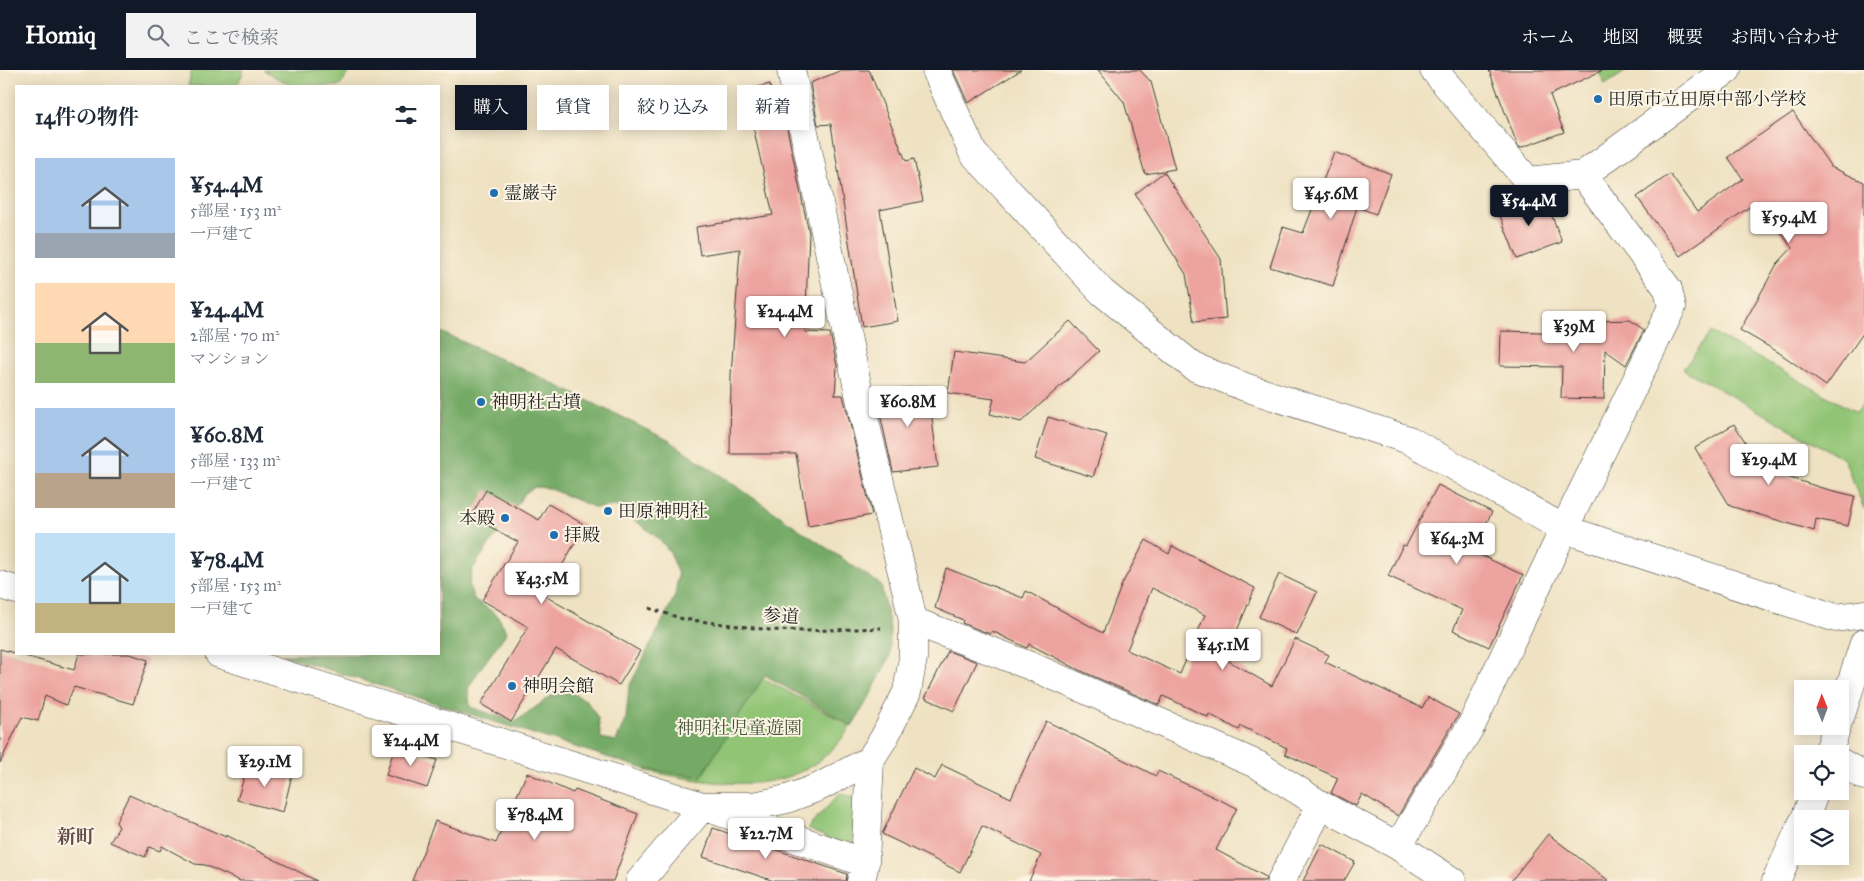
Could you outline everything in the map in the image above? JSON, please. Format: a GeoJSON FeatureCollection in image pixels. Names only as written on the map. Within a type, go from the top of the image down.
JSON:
{"type":"FeatureCollection","features":[{"type":"Feature","properties":{"kind":"street"},"geometry":{"type":"LineString","coordinates":[[222,655],[703,806],[863,872],[870,760],[884,738],[907,692],[913,658],[912,621],[864,417],[791,70]]}},
{"type":"Feature","properties":{"kind":"street"},"geometry":{"type":"LineString","coordinates":[[936,70],[973,153],[1102,292],[1194,367],[1245,386],[1409,440],[1564,529],[1836,618],[1864,614]]}},
{"type":"Feature","properties":{"kind":"street"},"geometry":{"type":"LineString","coordinates":[[1434,70],[1528,181],[1583,175],[1727,70]]}},
{"type":"Feature","properties":{"kind":"street"},"geometry":{"type":"LineString","coordinates":[[1398,846],[1472,724],[1672,307],[1668,289],[1583,175]]}},
{"type":"Feature","properties":{"kind":"street"},"geometry":{"type":"LineString","coordinates":[[0,585],[15,590]]}},
{"type":"Feature","properties":{"kind":"street"},"geometry":{"type":"LineString","coordinates":[[912,621],[1033,666],[1258,765],[1321,805],[1398,846],[1452,881]]}},
{"type":"Feature","properties":{"kind":"street"},"geometry":{"type":"LineString","coordinates":[[1849,690],[1864,643]]}},
{"type":"Feature","properties":{"kind":"street"},"geometry":{"type":"LineString","coordinates":[[640,881],[703,806],[754,806],[787,799],[819,787],[870,760]]}},
{"type":"Feature","properties":{"kind":"street"},"geometry":{"type":"LineString","coordinates":[[1849,767],[1864,776]]}},
{"type":"Feature","properties":{"kind":"street"},"geometry":{"type":"LineString","coordinates":[[1281,881],[1321,805]]}},
{"type":"Feature","properties":{"kind":"street"},"geometry":{"type":"LineString","coordinates":[[1776,881],[1794,842]]}},
{"type":"Feature","properties":{"kind":"path","name":"参道"},"geometry":{"type":"LineString","coordinates":[[649,608],[683,619],[770,630],[805,631],[892,627],[912,621]]}},
{"type":"Feature","properties":{"kind":"green space"},"geometry":{"type":"Polygon","coordinates":[[[192,70],[244,70],[237,85],[188,85],[192,70]]]}},
{"type":"Feature","properties":{"kind":"green space"},"geometry":{"type":"Polygon","coordinates":[[[263,70],[350,70],[341,85],[290,85],[263,70]]]}},
{"type":"Feature","properties":{"kind":"green space"},"geometry":{"type":"Polygon","coordinates":[[[1598,70],[1628,70],[1605,85],[1598,70]]]}},
{"type":"Feature","properties":{"kind":"green space","name":"田原神明社"},"geometry":{"type":"Polygon","coordinates":[[[440,331],[542,378],[670,441],[881,585],[890,628],[890,656],[870,696],[852,726],[765,675],[701,777],[645,769],[282,655],[440,655],[440,331]],[[535,487],[525,493],[472,570],[469,586],[474,599],[497,615],[507,632],[468,689],[470,707],[515,722],[551,696],[569,692],[586,700],[598,718],[601,738],[616,741],[626,718],[629,687],[675,596],[678,575],[670,552],[658,538],[616,506],[596,508],[548,488],[535,487]]]}},
{"type":"Feature","properties":{"kind":"green space"},"geometry":{"type":"Polygon","coordinates":[[[1711,332],[1856,412],[1864,403],[1864,509],[1844,459],[1683,369],[1711,332]]]}},
{"type":"Feature","properties":{"kind":"green space","name":"神明社児童遊園"},"geometry":{"type":"Polygon","coordinates":[[[717,653],[851,726],[831,751],[809,767],[784,778],[758,783],[731,783],[703,781],[646,771],[717,653]]]}},
{"type":"Feature","properties":{"kind":"green space"},"geometry":{"type":"Polygon","coordinates":[[[840,793],[856,799],[853,848],[807,829],[840,793]]]}},
{"type":"Feature","properties":{"kind":"building"},"geometry":{"type":"Polygon","coordinates":[[[842,70],[869,70],[906,161],[914,159],[923,201],[880,210],[898,321],[862,327],[831,124],[818,125],[810,83],[842,70]]]}},
{"type":"Feature","properties":{"kind":"building"},"geometry":{"type":"Polygon","coordinates":[[[953,70],[1021,70],[968,103],[953,70]]]}},
{"type":"Feature","properties":{"kind":"building"},"geometry":{"type":"Polygon","coordinates":[[[1098,70],[1140,70],[1151,82],[1175,169],[1145,174],[1124,102],[1098,70]]]}},
{"type":"Feature","properties":{"kind":"building"},"geometry":{"type":"Polygon","coordinates":[[[1489,70],[1603,70],[1550,95],[1564,132],[1520,148],[1489,70]]]}},
{"type":"Feature","properties":{"kind":"building"},"geometry":{"type":"Polygon","coordinates":[[[1793,112],[1831,167],[1864,182],[1864,332],[1826,386],[1778,352],[1740,330],[1777,264],[1792,248],[1758,201],[1680,256],[1637,197],[1670,174],[1697,212],[1743,179],[1728,157],[1793,112]]]}},
{"type":"Feature","properties":{"kind":"building"},"geometry":{"type":"Polygon","coordinates":[[[754,130],[787,130],[809,233],[805,332],[830,333],[837,366],[835,395],[843,395],[872,515],[808,526],[796,454],[730,454],[731,375],[740,249],[700,255],[696,227],[773,215],[754,130]]]}},
{"type":"Feature","properties":{"kind":"building"},"geometry":{"type":"Polygon","coordinates":[[[1334,152],[1391,174],[1376,214],[1357,207],[1333,286],[1270,267],[1283,227],[1303,233],[1334,152]]]}},
{"type":"Feature","properties":{"kind":"building"},"geometry":{"type":"Polygon","coordinates":[[[1164,172],[1221,259],[1226,319],[1194,322],[1186,274],[1135,194],[1164,172]]]}},
{"type":"Feature","properties":{"kind":"building"},"geometry":{"type":"Polygon","coordinates":[[[1526,197],[1530,209],[1547,203],[1562,242],[1517,259],[1497,208],[1526,197]]]}},
{"type":"Feature","properties":{"kind":"building"},"geometry":{"type":"Polygon","coordinates":[[[1630,320],[1644,330],[1626,365],[1605,350],[1604,399],[1561,398],[1562,367],[1500,366],[1501,331],[1579,333],[1562,322],[1630,320]]]}},
{"type":"Feature","properties":{"kind":"building"},"geometry":{"type":"Polygon","coordinates":[[[1070,321],[1099,351],[1021,422],[990,414],[994,399],[948,393],[954,352],[1025,362],[1070,321]]]}},
{"type":"Feature","properties":{"kind":"building"},"geometry":{"type":"Polygon","coordinates":[[[928,386],[938,467],[893,472],[875,391],[928,386]]]}},
{"type":"Feature","properties":{"kind":"building"},"geometry":{"type":"Polygon","coordinates":[[[1048,417],[1107,435],[1093,477],[1035,459],[1048,417]]]}},
{"type":"Feature","properties":{"kind":"building"},"geometry":{"type":"Polygon","coordinates":[[[1734,424],[1762,469],[1822,488],[1855,496],[1848,526],[1816,519],[1814,531],[1730,506],[1695,448],[1734,424]]]}},
{"type":"Feature","properties":{"kind":"building"},"geometry":{"type":"Polygon","coordinates":[[[1438,485],[1492,512],[1472,551],[1523,575],[1489,647],[1453,630],[1462,610],[1388,576],[1403,545],[1406,546],[1438,485]]]}},
{"type":"Feature","properties":{"kind":"building"},"geometry":{"type":"Polygon","coordinates":[[[486,490],[539,520],[548,504],[585,525],[545,596],[640,651],[619,685],[556,649],[511,722],[481,704],[528,627],[482,600],[518,542],[471,516],[486,490]]]}},
{"type":"Feature","properties":{"kind":"building"},"geometry":{"type":"Polygon","coordinates":[[[1146,540],[1169,554],[1172,546],[1255,588],[1225,659],[1272,686],[1295,639],[1329,655],[1325,662],[1422,708],[1428,697],[1459,714],[1398,816],[1362,794],[1356,806],[1331,793],[1338,778],[1285,754],[1287,748],[1241,726],[1239,730],[1209,714],[1208,717],[1163,696],[1159,705],[1079,670],[1029,644],[1027,648],[992,631],[990,634],[962,623],[963,620],[935,608],[946,568],[1023,598],[1026,591],[1103,633],[1122,584],[1146,540]],[[1152,588],[1127,650],[1180,674],[1205,615],[1152,588]]]}},
{"type":"Feature","properties":{"kind":"building"},"geometry":{"type":"Polygon","coordinates":[[[1279,574],[1317,592],[1297,635],[1259,617],[1279,574]]]}},
{"type":"Feature","properties":{"kind":"building"},"geometry":{"type":"Polygon","coordinates":[[[0,649],[15,653],[15,655],[21,655],[74,670],[79,655],[133,655],[148,660],[133,704],[74,687],[66,705],[45,696],[38,721],[22,717],[0,763],[0,649]]]}},
{"type":"Feature","properties":{"kind":"building"},"geometry":{"type":"Polygon","coordinates":[[[948,651],[977,662],[954,711],[925,698],[948,651]]]}},
{"type":"Feature","properties":{"kind":"building"},"geometry":{"type":"Polygon","coordinates":[[[1046,721],[1156,776],[1158,771],[1237,808],[1216,850],[1266,877],[1265,881],[1029,881],[1041,855],[982,826],[960,872],[882,834],[914,768],[935,779],[942,765],[1011,798],[1046,721]]]}},
{"type":"Feature","properties":{"kind":"building"},"geometry":{"type":"Polygon","coordinates":[[[395,746],[437,760],[427,788],[386,775],[395,746]]]}},
{"type":"Feature","properties":{"kind":"building"},"geometry":{"type":"Polygon","coordinates":[[[248,765],[292,775],[283,812],[237,800],[248,765]]]}},
{"type":"Feature","properties":{"kind":"building"},"geometry":{"type":"Polygon","coordinates":[[[527,773],[573,793],[575,790],[638,814],[613,881],[412,881],[435,821],[496,843],[527,773]]]}},
{"type":"Feature","properties":{"kind":"building"},"geometry":{"type":"Polygon","coordinates":[[[129,795],[226,837],[226,835],[317,881],[240,881],[205,865],[195,864],[162,846],[160,851],[149,847],[145,857],[110,842],[119,827],[116,822],[129,795]]]}},
{"type":"Feature","properties":{"kind":"building"},"geometry":{"type":"Polygon","coordinates":[[[713,828],[847,874],[846,881],[774,881],[703,857],[713,828]]]}},
{"type":"Feature","properties":{"kind":"building"},"geometry":{"type":"Polygon","coordinates":[[[1548,834],[1609,881],[1511,881],[1548,834]]]}},
{"type":"Feature","properties":{"kind":"building"},"geometry":{"type":"Polygon","coordinates":[[[1322,844],[1355,862],[1344,881],[1303,881],[1322,844]]]}},
{"type":"Feature","properties":{"kind":"place","name":"田原市立田原中部小学校"},"geometry":{"type":"Point","coordinates":[1598,99]}},
{"type":"Feature","properties":{"kind":"place","name":"霊巌寺"},"geometry":{"type":"Point","coordinates":[494,193]}},
{"type":"Feature","properties":{"kind":"place","name":"神明社古墳"},"geometry":{"type":"Point","coordinates":[481,402]}},
{"type":"Feature","properties":{"kind":"place","name":"田原神明社"},"geometry":{"type":"Point","coordinates":[608,511]}},
{"type":"Feature","properties":{"kind":"place","name":"本殿"},"geometry":{"type":"Point","coordinates":[505,518]}},
{"type":"Feature","properties":{"kind":"place","name":"拝殿"},"geometry":{"type":"Point","coordinates":[554,535]}},
{"type":"Feature","properties":{"kind":"place","name":"神明会館"},"geometry":{"type":"Point","coordinates":[512,686]}},
{"type":"Feature","properties":{"kind":"district","name":"新町"},"geometry":{"type":"Point","coordinates":[76,836]}}]}
